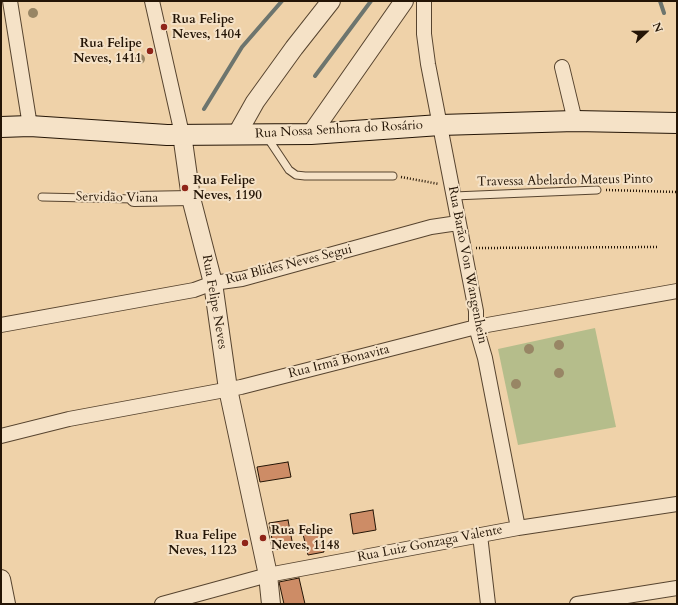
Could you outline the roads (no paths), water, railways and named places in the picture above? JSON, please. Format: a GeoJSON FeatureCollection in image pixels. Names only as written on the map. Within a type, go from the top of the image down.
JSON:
{"type":"FeatureCollection","features":[{"type":"Feature","properties":{"kind":"main road","name":"Rua Nossa Senhora do Rosário"},"geometry":{"type":"LineString","coordinates":[[1,127],[30,126],[167,135],[311,134],[440,125],[575,121],[677,123]]}},
{"type":"Feature","properties":{"kind":"street"},"geometry":{"type":"LineString","coordinates":[[10,1],[30,126]]}},
{"type":"Feature","properties":{"kind":"street","name":"Rua Felipe Neves"},"geometry":{"type":"LineString","coordinates":[[152,1],[182,134],[191,198],[213,283],[228,389],[268,574],[270,604]]}},
{"type":"Feature","properties":{"kind":"street"},"geometry":{"type":"LineString","coordinates":[[237,134],[254,102],[331,1]]}},
{"type":"Feature","properties":{"kind":"street"},"geometry":{"type":"LineString","coordinates":[[311,134],[404,1]]}},
{"type":"Feature","properties":{"kind":"street","name":"Rua Barão Von Wangenhein"},"geometry":{"type":"LineString","coordinates":[[424,1],[425,41],[430,78],[476,311],[476,327],[486,358],[518,528]]}},
{"type":"Feature","properties":{"kind":"street"},"geometry":{"type":"LineString","coordinates":[[562,67],[575,121]]}},
{"type":"Feature","properties":{"kind":"street","name":"Servidão Viana"},"geometry":{"type":"LineString","coordinates":[[134,199],[191,198]]}},
{"type":"Feature","properties":{"kind":"street","name":"Rua Blides Neves Segui"},"geometry":{"type":"LineString","coordinates":[[1,325],[194,290],[213,283],[242,279],[431,227],[458,223]]}},
{"type":"Feature","properties":{"kind":"street","name":"Rua Irmã Bonavita"},"geometry":{"type":"LineString","coordinates":[[1,436],[69,419],[228,389],[476,327],[677,291]]}},
{"type":"Feature","properties":{"kind":"street","name":"Rua Luiz Gonzaga Valente"},"geometry":{"type":"LineString","coordinates":[[162,604],[268,574],[480,534],[677,504]]}},
{"type":"Feature","properties":{"kind":"street"},"geometry":{"type":"LineString","coordinates":[[480,534],[488,604]]}},
{"type":"Feature","properties":{"kind":"street"},"geometry":{"type":"LineString","coordinates":[[1,579],[6,604]]}},
{"type":"Feature","properties":{"kind":"street"},"geometry":{"type":"LineString","coordinates":[[577,604],[677,588]]}},
{"type":"Feature","properties":{"kind":"lane"},"geometry":{"type":"LineString","coordinates":[[265,134],[285,165],[296,175],[393,176]]}},
{"type":"Feature","properties":{"kind":"lane","name":"Travessa Abelardo Mateus Pinto"},"geometry":{"type":"LineString","coordinates":[[452,191],[597,190]]}},
{"type":"Feature","properties":{"kind":"lane","name":"Servidão Viana"},"geometry":{"type":"LineString","coordinates":[[42,197],[134,199]]}},
{"type":"Feature","properties":{"kind":"waterway"},"geometry":{"type":"LineString","coordinates":[[204,109],[242,47],[282,1]]}},
{"type":"Feature","properties":{"kind":"waterway"},"geometry":{"type":"LineString","coordinates":[[315,76],[371,1]]}},
{"type":"Feature","properties":{"kind":"waterway"},"geometry":{"type":"LineString","coordinates":[[660,1],[664,13]]}},
{"type":"Feature","properties":{"kind":"place","name":"Rua Felipe Neves, 1404"},"geometry":{"type":"Point","coordinates":[164,27]}},
{"type":"Feature","properties":{"kind":"place","name":"Rua Felipe Neves, 1411"},"geometry":{"type":"Point","coordinates":[150,51]}},
{"type":"Feature","properties":{"kind":"place","name":"Rua Felipe Neves, 1190"},"geometry":{"type":"Point","coordinates":[185,188]}},
{"type":"Feature","properties":{"kind":"place","name":"Rua Felipe Neves, 1148"},"geometry":{"type":"Point","coordinates":[263,538]}},
{"type":"Feature","properties":{"kind":"place","name":"Rua Felipe Neves, 1123"},"geometry":{"type":"Point","coordinates":[245,543]}}]}
